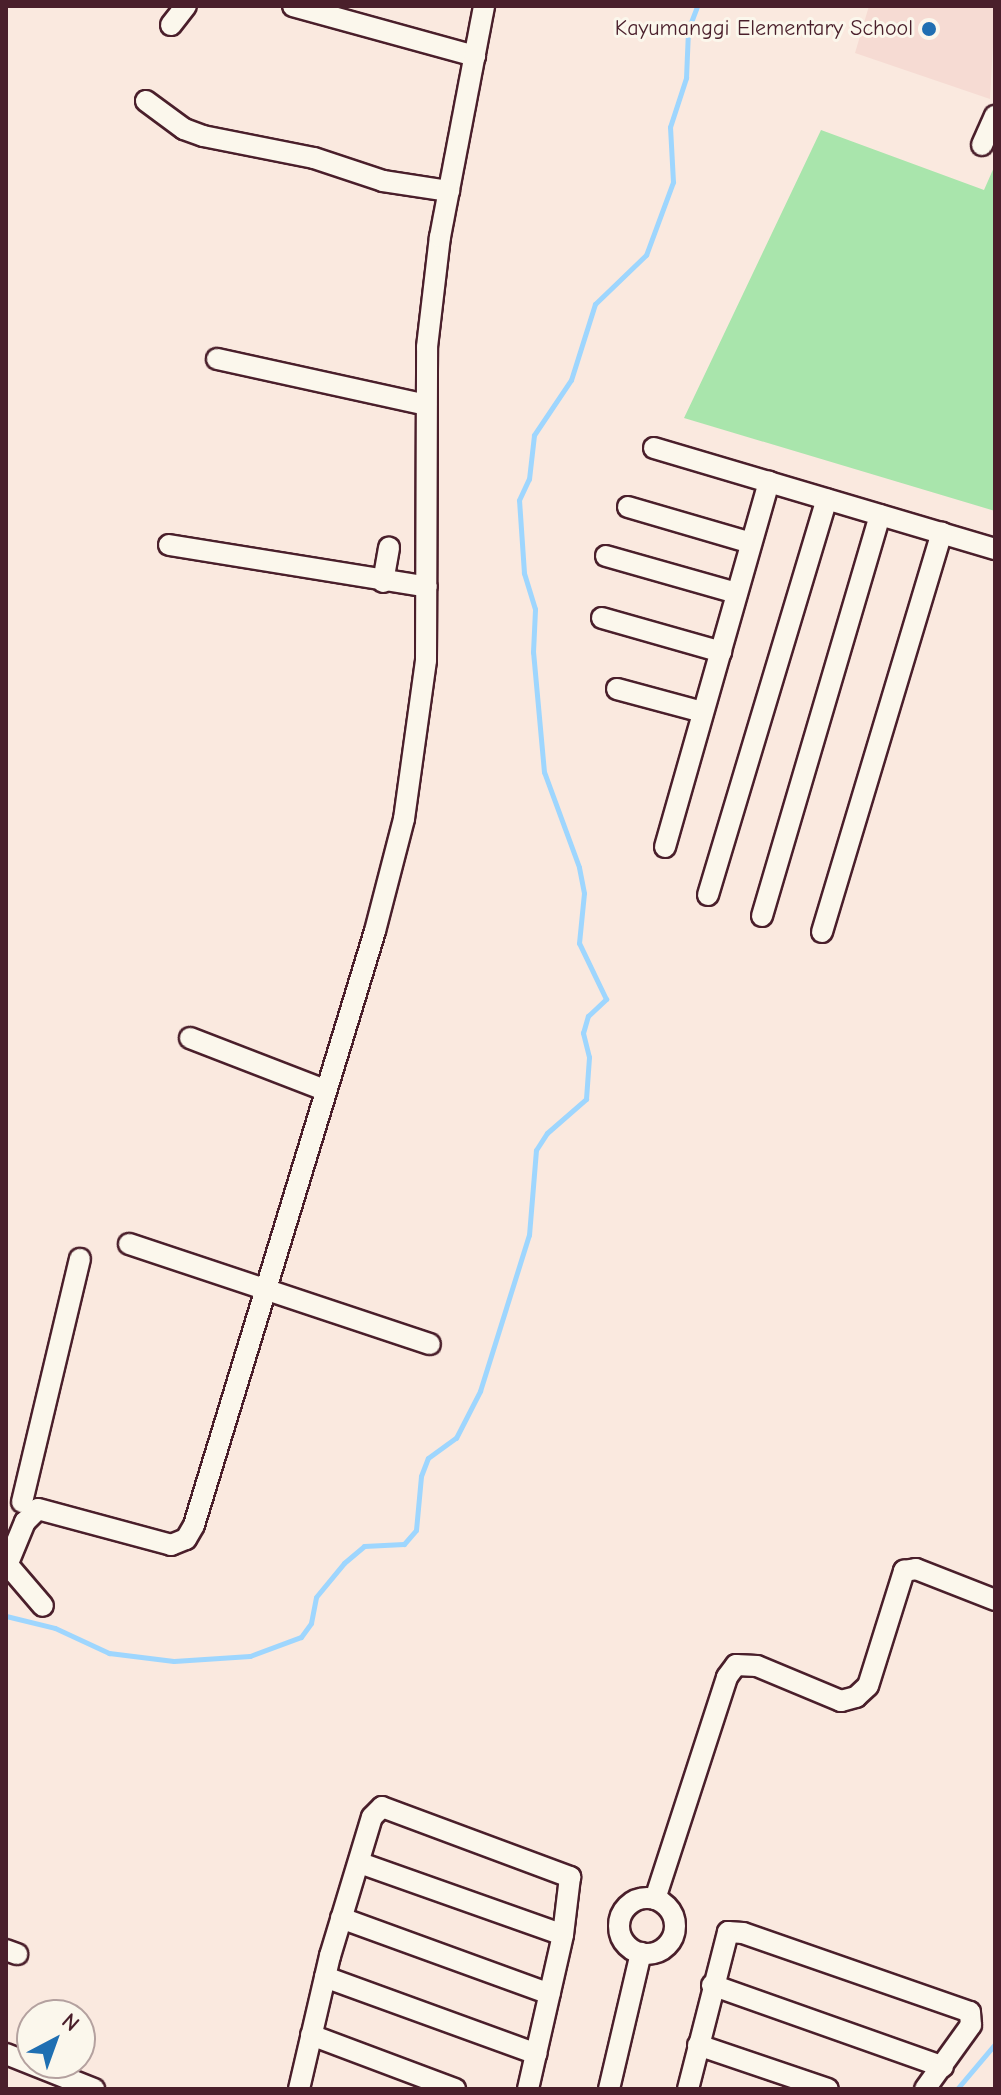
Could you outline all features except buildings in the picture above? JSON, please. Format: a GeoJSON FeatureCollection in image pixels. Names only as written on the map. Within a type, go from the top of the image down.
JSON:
{"type":"FeatureCollection","features":[{"type":"Feature","properties":{"kind":"street"},"geometry":{"type":"LineString","coordinates":[[171,25],[186,6]]}},
{"type":"Feature","properties":{"kind":"street"},"geometry":{"type":"LineString","coordinates":[[293,6],[358,15],[475,56]]}},
{"type":"Feature","properties":{"kind":"street"},"geometry":{"type":"LineString","coordinates":[[22,1502],[171,1545],[186,1539],[325,1090],[404,819],[426,660],[427,347],[450,186],[484,6]]}},
{"type":"Feature","properties":{"kind":"street"},"geometry":{"type":"LineString","coordinates":[[146,101],[184,129],[203,136],[314,158],[383,181],[450,186]]}},
{"type":"Feature","properties":{"kind":"street"},"geometry":{"type":"LineString","coordinates":[[982,145],[995,116]]}},
{"type":"Feature","properties":{"kind":"street"},"geometry":{"type":"LineString","coordinates":[[416,174],[450,186]]}},
{"type":"Feature","properties":{"kind":"street"},"geometry":{"type":"LineString","coordinates":[[217,359],[426,405]]}},
{"type":"Feature","properties":{"kind":"street"},"geometry":{"type":"LineString","coordinates":[[654,448],[995,549]]}},
{"type":"Feature","properties":{"kind":"street"},"geometry":{"type":"LineString","coordinates":[[665,847],[769,482]]}},
{"type":"Feature","properties":{"kind":"street"},"geometry":{"type":"LineString","coordinates":[[708,895],[827,499]]}},
{"type":"Feature","properties":{"kind":"street"},"geometry":{"type":"LineString","coordinates":[[628,507],[751,543]]}},
{"type":"Feature","properties":{"kind":"street"},"geometry":{"type":"LineString","coordinates":[[762,916],[880,515]]}},
{"type":"Feature","properties":{"kind":"street"},"geometry":{"type":"LineString","coordinates":[[822,932],[942,533]]}},
{"type":"Feature","properties":{"kind":"street"},"geometry":{"type":"LineString","coordinates":[[169,545],[427,587]]}},
{"type":"Feature","properties":{"kind":"street"},"geometry":{"type":"LineString","coordinates":[[383,582],[389,548]]}},
{"type":"Feature","properties":{"kind":"street"},"geometry":{"type":"LineString","coordinates":[[606,556],[737,593]]}},
{"type":"Feature","properties":{"kind":"street"},"geometry":{"type":"LineString","coordinates":[[602,618],[721,652]]}},
{"type":"Feature","properties":{"kind":"street"},"geometry":{"type":"LineString","coordinates":[[617,689],[703,712]]}},
{"type":"Feature","properties":{"kind":"street"},"geometry":{"type":"LineString","coordinates":[[190,1038],[325,1090]]}},
{"type":"Feature","properties":{"kind":"street"},"geometry":{"type":"LineString","coordinates":[[129,1244],[430,1344]]}},
{"type":"Feature","properties":{"kind":"street"},"geometry":{"type":"LineString","coordinates":[[43,1606],[7,1566],[25,1522],[22,1502],[80,1259]]}},
{"type":"Feature","properties":{"kind":"street"},"geometry":{"type":"LineString","coordinates":[[655,1899],[727,1677],[736,1665],[757,1666],[841,1701],[856,1697],[868,1686],[904,1571],[916,1569],[995,1600]]}},
{"type":"Feature","properties":{"kind":"street"},"geometry":{"type":"LineString","coordinates":[[299,2089],[341,1918],[372,1817],[382,1807],[401,1810],[560,1869],[570,1877],[563,1935],[528,2089]]}},
{"type":"Feature","properties":{"kind":"street"},"geometry":{"type":"LineString","coordinates":[[360,1863],[563,1935]]}},
{"type":"Feature","properties":{"kind":"street"},"geometry":{"type":"LineString","coordinates":[[638,1899],[655,1899],[672,1914],[675,1929],[663,1948],[641,1953],[621,1936],[620,1919],[638,1899]]}},
{"type":"Feature","properties":{"kind":"street"},"geometry":{"type":"LineString","coordinates":[[341,1918],[550,1994]]}},
{"type":"Feature","properties":{"kind":"street"},"geometry":{"type":"LineString","coordinates":[[688,2089],[721,1943],[728,1932],[743,1933],[970,2012],[971,2025],[925,2089]]}},
{"type":"Feature","properties":{"kind":"street"},"geometry":{"type":"LineString","coordinates":[[609,2089],[641,1953]]}},
{"type":"Feature","properties":{"kind":"street"},"geometry":{"type":"LineString","coordinates":[[325,1977],[536,2054]]}},
{"type":"Feature","properties":{"kind":"street"},"geometry":{"type":"LineString","coordinates":[[712,1985],[943,2067]]}},
{"type":"Feature","properties":{"kind":"street"},"geometry":{"type":"LineString","coordinates":[[311,2035],[455,2089]]}},
{"type":"Feature","properties":{"kind":"street"},"geometry":{"type":"LineString","coordinates":[[698,2045],[828,2089]]}},
{"type":"Feature","properties":{"kind":"street"},"geometry":{"type":"LineString","coordinates":[[6,2054],[94,2089]]}},
{"type":"Feature","properties":{"kind":"shaded area","name":"Kayumanggi Elementary School"},"geometry":{"type":"Polygon","coordinates":[[[869,6],[995,6],[990,99],[855,53],[869,6]]]}},
{"type":"Feature","properties":{"kind":"green space"},"geometry":{"type":"Polygon","coordinates":[[[821,130],[984,190],[995,165],[995,511],[684,418],[821,130]]]}},
{"type":"Feature","properties":{"kind":"waterway"},"geometry":{"type":"LineString","coordinates":[[6,1616],[55,1628],[109,1653],[174,1661],[250,1656],[301,1637],[311,1623],[316,1597],[344,1563],[364,1546],[404,1544],[416,1530],[421,1476],[428,1458],[456,1438],[480,1391],[529,1235],[536,1150],[547,1133],[586,1099],[589,1057],[583,1033],[588,1016],[606,999],[579,943],[584,893],[579,867],[544,772],[533,652],[535,609],[524,573],[519,500],[529,479],[534,435],[571,380],[595,304],[646,255],[673,182],[670,127],[686,78],[688,30],[697,6]]}},
{"type":"Feature","properties":{"kind":"waterway"},"geometry":{"type":"LineString","coordinates":[[995,1858],[995,1898]]}},
{"type":"Feature","properties":{"kind":"waterway"},"geometry":{"type":"LineString","coordinates":[[957,2089],[995,2044]]}},
{"type":"Feature","properties":{"kind":"place","name":"Kayumanggi Elementary School"},"geometry":{"type":"Point","coordinates":[929,29]}}]}
